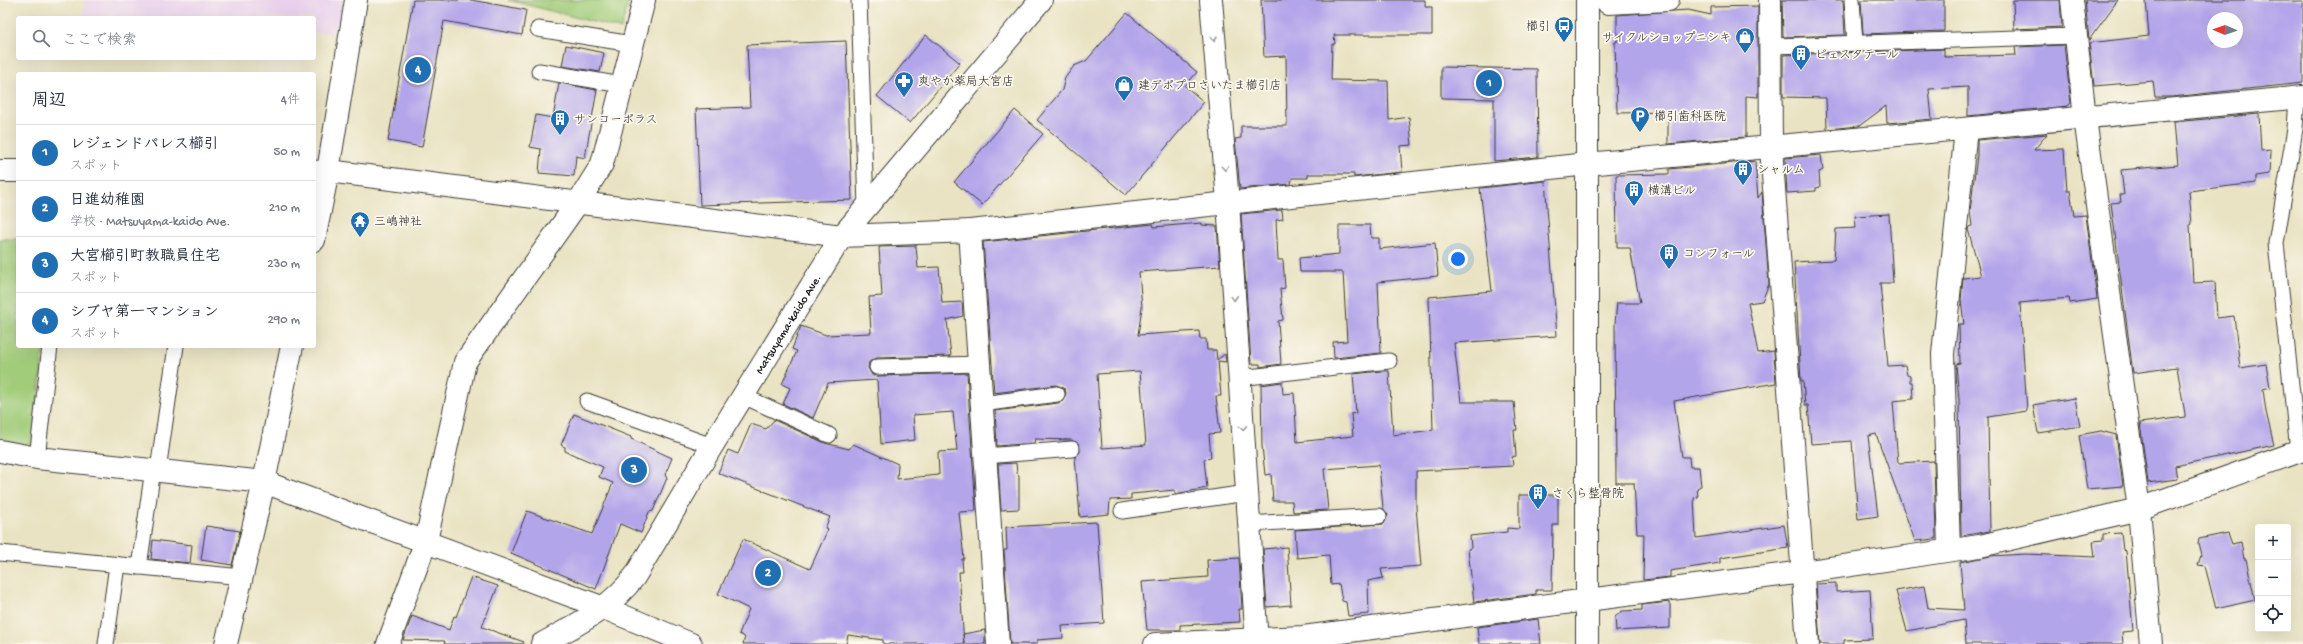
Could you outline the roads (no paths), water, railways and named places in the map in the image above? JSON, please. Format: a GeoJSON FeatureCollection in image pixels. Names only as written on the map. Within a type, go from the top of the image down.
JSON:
{"type":"FeatureCollection","features":[{"type":"Feature","properties":{"kind":"street"},"geometry":{"type":"LineString","coordinates":[[316,220],[321,171],[356,0]]}},
{"type":"Feature","properties":{"kind":"street"},"geometry":{"type":"LineString","coordinates":[[388,644],[426,541],[465,362],[579,201],[602,164],[644,0]]}},
{"type":"Feature","properties":{"kind":"street","name":"Matsuyama-kaido Ave."},"geometry":{"type":"LineString","coordinates":[[542,644],[604,608],[622,594],[635,576],[712,446],[842,236],[1042,0]]}},
{"type":"Feature","properties":{"kind":"street"},"geometry":{"type":"LineString","coordinates":[[1211,0],[1228,202],[1257,642]]}},
{"type":"Feature","properties":{"kind":"street"},"geometry":{"type":"LineString","coordinates":[[1587,0],[1587,644]]}},
{"type":"Feature","properties":{"kind":"street"},"geometry":{"type":"LineString","coordinates":[[1608,3],[1668,0]]}},
{"type":"Feature","properties":{"kind":"street"},"geometry":{"type":"LineString","coordinates":[[1770,0],[1771,148],[1808,644]]}},
{"type":"Feature","properties":{"kind":"street"},"geometry":{"type":"LineString","coordinates":[[2072,0],[2085,118],[2139,509],[2151,644]]}},
{"type":"Feature","properties":{"kind":"street"},"geometry":{"type":"LineString","coordinates":[[321,171],[579,201],[842,236],[970,231],[1587,164],[1771,148],[2300,97]]}},
{"type":"Feature","properties":{"kind":"street"},"geometry":{"type":"LineString","coordinates":[[1949,550],[1943,354],[1966,129]]}},
{"type":"Feature","properties":{"kind":"street"},"geometry":{"type":"LineString","coordinates":[[0,171],[16,172]]}},
{"type":"Feature","properties":{"kind":"street"},"geometry":{"type":"LineString","coordinates":[[970,231],[998,644]]}},
{"type":"Feature","properties":{"kind":"street"},"geometry":{"type":"LineString","coordinates":[[226,644],[264,482],[292,348]]}},
{"type":"Feature","properties":{"kind":"street"},"geometry":{"type":"LineString","coordinates":[[0,451],[37,458],[264,482],[604,608],[690,644]]}},
{"type":"Feature","properties":{"kind":"street"},"geometry":{"type":"LineString","coordinates":[[1155,644],[1257,642],[1303,637],[1803,572],[1980,546],[2139,509],[2300,451]]}},
{"type":"Feature","properties":{"kind":"lane"},"geometry":{"type":"LineString","coordinates":[[859,0],[866,207]]}},
{"type":"Feature","properties":{"kind":"lane"},"geometry":{"type":"LineString","coordinates":[[1852,0],[1855,43]]}},
{"type":"Feature","properties":{"kind":"lane"},"geometry":{"type":"LineString","coordinates":[[538,29],[632,44]]}},
{"type":"Feature","properties":{"kind":"lane"},"geometry":{"type":"LineString","coordinates":[[1770,46],[2076,36]]}},
{"type":"Feature","properties":{"kind":"lane"},"geometry":{"type":"LineString","coordinates":[[539,71],[622,85]]}},
{"type":"Feature","properties":{"kind":"lane"},"geometry":{"type":"LineString","coordinates":[[2300,97],[2276,243],[2300,451]]}},
{"type":"Feature","properties":{"kind":"lane"},"geometry":{"type":"LineString","coordinates":[[37,458],[50,348]]}},
{"type":"Feature","properties":{"kind":"lane"},"geometry":{"type":"LineString","coordinates":[[140,567],[176,348]]}},
{"type":"Feature","properties":{"kind":"lane"},"geometry":{"type":"LineString","coordinates":[[1239,378],[1389,361]]}},
{"type":"Feature","properties":{"kind":"lane"},"geometry":{"type":"LineString","coordinates":[[877,367],[979,364]]}},
{"type":"Feature","properties":{"kind":"lane"},"geometry":{"type":"LineString","coordinates":[[982,404],[1057,394]]}},
{"type":"Feature","properties":{"kind":"lane"},"geometry":{"type":"LineString","coordinates":[[743,396],[830,435]]}},
{"type":"Feature","properties":{"kind":"lane"},"geometry":{"type":"LineString","coordinates":[[588,401],[712,446]]}},
{"type":"Feature","properties":{"kind":"lane"},"geometry":{"type":"LineString","coordinates":[[985,456],[1072,449]]}},
{"type":"Feature","properties":{"kind":"lane"},"geometry":{"type":"LineString","coordinates":[[1122,511],[1247,493]]}},
{"type":"Feature","properties":{"kind":"lane"},"geometry":{"type":"LineString","coordinates":[[1249,524],[1379,516]]}},
{"type":"Feature","properties":{"kind":"lane"},"geometry":{"type":"LineString","coordinates":[[0,554],[242,577]]}},
{"type":"Feature","properties":{"kind":"lane"},"geometry":{"type":"LineString","coordinates":[[106,644],[117,565]]}},
{"type":"Feature","properties":{"kind":"place","name":"櫛引"},"geometry":{"type":"Point","coordinates":[1564,43]}},
{"type":"Feature","properties":{"kind":"place","name":"サイクルショップニシキ"},"geometry":{"type":"Point","coordinates":[1745,54]}},
{"type":"Feature","properties":{"kind":"place","name":"シブヤ第一マンション"},"geometry":{"type":"Point","coordinates":[418,70]}},
{"type":"Feature","properties":{"kind":"place","name":"ピェスタテール"},"geometry":{"type":"Point","coordinates":[1801,71]}},
{"type":"Feature","properties":{"kind":"place","name":"レジェンドパレス櫛引"},"geometry":{"type":"Point","coordinates":[1489,83]}},
{"type":"Feature","properties":{"kind":"place","name":"爽やか薬局大宮店"},"geometry":{"type":"Point","coordinates":[904,98]}},
{"type":"Feature","properties":{"kind":"place","name":"建デポプロさいたま櫛引店"},"geometry":{"type":"Point","coordinates":[1124,102]}},
{"type":"Feature","properties":{"kind":"place","name":"櫛引歯科医院"},"geometry":{"type":"Point","coordinates":[1640,133]}},
{"type":"Feature","properties":{"kind":"place","name":"サンコーポラス"},"geometry":{"type":"Point","coordinates":[560,136]}},
{"type":"Feature","properties":{"kind":"place","name":"シャルム"},"geometry":{"type":"Point","coordinates":[1743,186]}},
{"type":"Feature","properties":{"kind":"place","name":"横溝ビル"},"geometry":{"type":"Point","coordinates":[1634,207]}},
{"type":"Feature","properties":{"kind":"place","name":"三嶋神社"},"geometry":{"type":"Point","coordinates":[360,238]}},
{"type":"Feature","properties":{"kind":"place","name":"コンフォール"},"geometry":{"type":"Point","coordinates":[1669,270]}},
{"type":"Feature","properties":{"kind":"place","name":"大宮櫛引町教職員住宅"},"geometry":{"type":"Point","coordinates":[634,470]}},
{"type":"Feature","properties":{"kind":"place","name":"さくら整骨院"},"geometry":{"type":"Point","coordinates":[1538,510]}},
{"type":"Feature","properties":{"kind":"place","name":"日進幼稚園"},"geometry":{"type":"Point","coordinates":[768,573]}}]}
